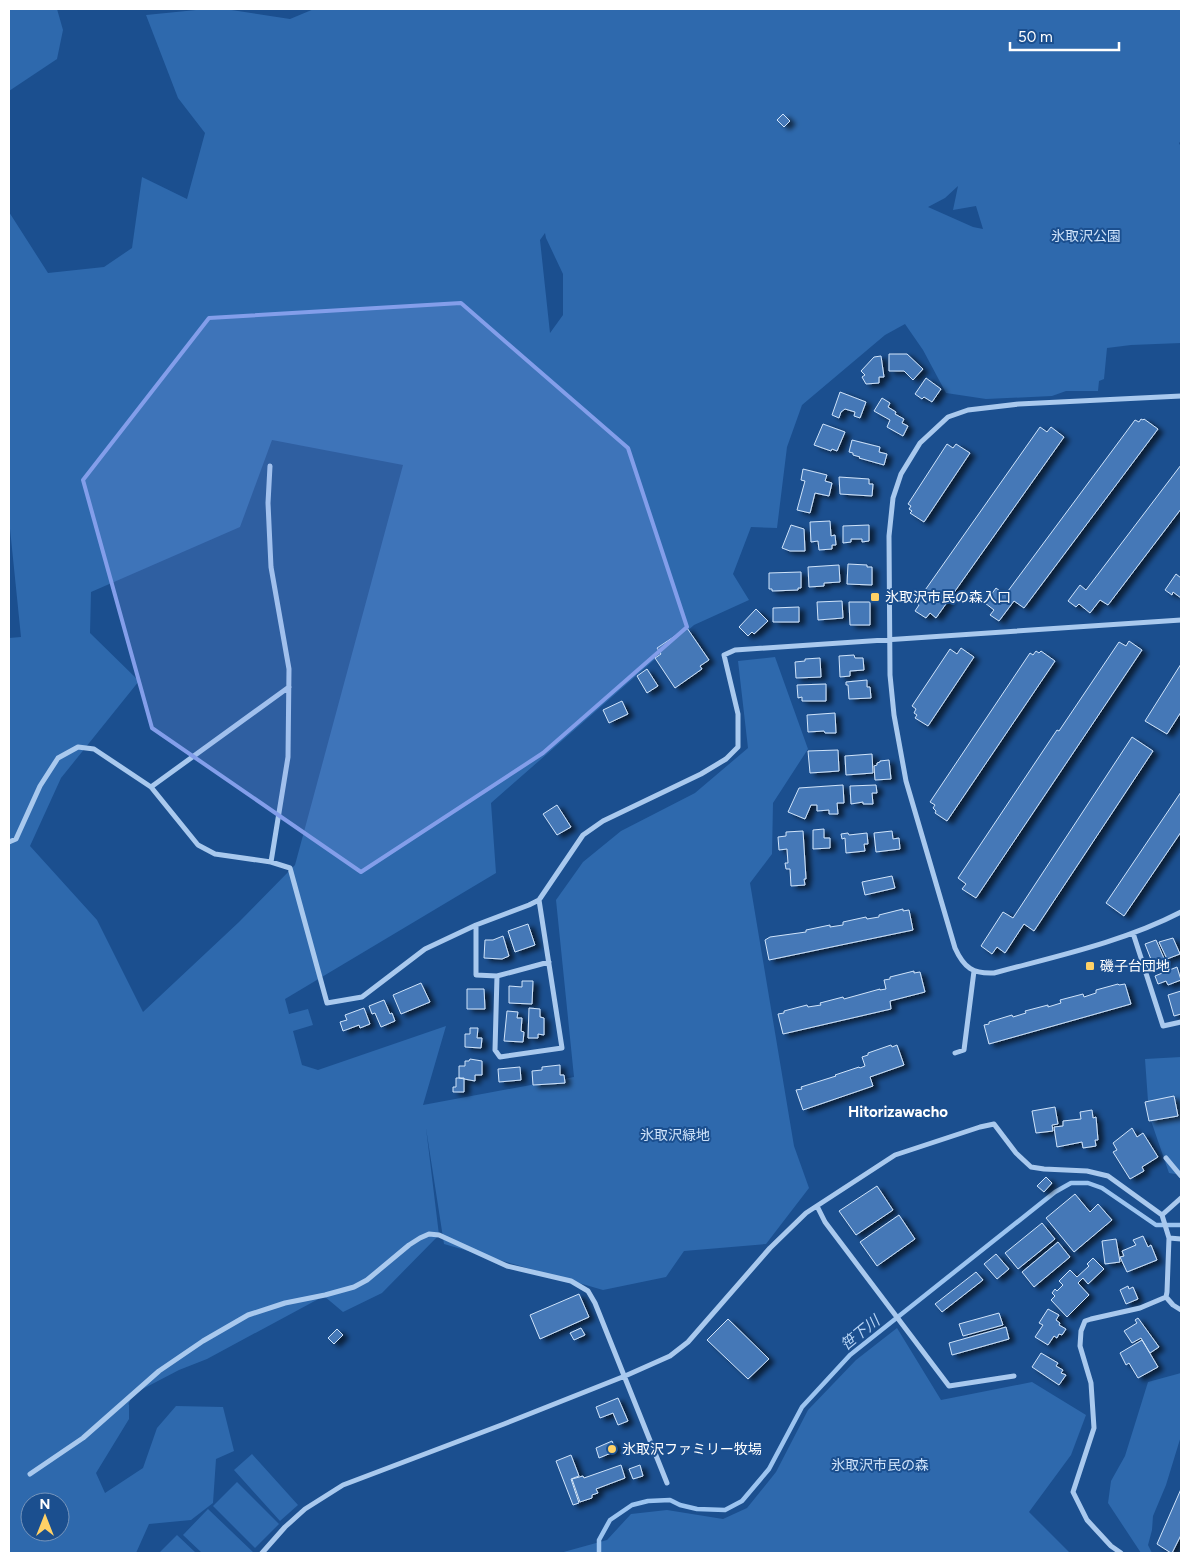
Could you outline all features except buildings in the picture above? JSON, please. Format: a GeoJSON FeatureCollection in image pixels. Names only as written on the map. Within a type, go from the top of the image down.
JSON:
{"type":"FeatureCollection","features":[{"type":"Feature","properties":{"kind":"street"},"geometry":{"type":"LineString","coordinates":[[1181,396],[1019,404],[968,410],[948,417],[920,443],[901,474],[893,498],[889,536],[890,675],[894,715],[906,781],[960,960],[974,971],[981,973],[994,972],[1133,933],[1181,912]]}},
{"type":"Feature","properties":{"kind":"street"},"geometry":{"type":"LineString","coordinates":[[270,466],[268,503],[272,567],[289,670],[288,757],[271,862]]}},
{"type":"Feature","properties":{"kind":"street"},"geometry":{"type":"LineString","coordinates":[[9,842],[16,839],[40,786],[58,758],[78,747],[94,749],[150,787],[198,845],[215,854],[271,862],[290,868],[327,1003],[362,997],[425,949],[476,925],[539,900],[583,835],[602,821],[701,774],[726,759],[738,747],[738,714],[724,655],[735,650],[1181,620]]}},
{"type":"Feature","properties":{"kind":"street"},"geometry":{"type":"LineString","coordinates":[[150,787],[289,687]]}},
{"type":"Feature","properties":{"kind":"street"},"geometry":{"type":"LineString","coordinates":[[497,976],[495,1050],[500,1057],[562,1048],[539,900]]}},
{"type":"Feature","properties":{"kind":"street"},"geometry":{"type":"LineString","coordinates":[[476,925],[476,975],[497,976],[548,962]]}},
{"type":"Feature","properties":{"kind":"street"},"geometry":{"type":"LineString","coordinates":[[1133,933],[1163,1026],[1181,1022]]}},
{"type":"Feature","properties":{"kind":"street"},"geometry":{"type":"LineString","coordinates":[[955,1052],[964,1050],[974,971]]}},
{"type":"Feature","properties":{"kind":"street"},"geometry":{"type":"LineString","coordinates":[[262,1553],[285,1527],[305,1509],[343,1485],[625,1376],[670,1356],[688,1342],[770,1248],[806,1213],[895,1155],[994,1124],[1016,1153],[1031,1167],[1087,1171],[1108,1176],[1162,1215],[1169,1238],[1166,1297]]}},
{"type":"Feature","properties":{"kind":"street"},"geometry":{"type":"LineString","coordinates":[[1166,1158],[1181,1176]]}},
{"type":"Feature","properties":{"kind":"street"},"geometry":{"type":"LineString","coordinates":[[1162,1215],[1181,1198]]}},
{"type":"Feature","properties":{"kind":"street"},"geometry":{"type":"LineString","coordinates":[[817,1206],[825,1222],[949,1386],[1014,1376]]}},
{"type":"Feature","properties":{"kind":"street"},"geometry":{"type":"LineString","coordinates":[[30,1474],[83,1438],[159,1371],[203,1341],[248,1315],[285,1303],[354,1287],[367,1280],[408,1245],[429,1234],[439,1235],[507,1266],[571,1281],[581,1285],[588,1291],[595,1303],[667,1483]]}},
{"type":"Feature","properties":{"kind":"street"},"geometry":{"type":"LineString","coordinates":[[1169,1238],[1181,1239]]}},
{"type":"Feature","properties":{"kind":"street"},"geometry":{"type":"LineString","coordinates":[[1166,1297],[1181,1310]]}},
{"type":"Feature","properties":{"kind":"street"},"geometry":{"type":"LineString","coordinates":[[1121,1553],[1111,1546],[1087,1520],[1073,1492],[1094,1428],[1091,1383],[1080,1346],[1080,1331],[1085,1321],[1140,1308],[1166,1297]]}},
{"type":"Feature","properties":{"kind":"highlighted area"},"geometry":{"type":"Polygon","coordinates":[[[461,303],[628,448],[687,627],[543,753],[361,872],[152,728],[83,480],[209,318],[461,303]]]}},
{"type":"Feature","properties":{"kind":"green space"},"geometry":{"type":"Polygon","coordinates":[[[9,9],[57,9],[63,30],[57,59],[9,91],[9,9]]]}},
{"type":"Feature","properties":{"kind":"green space"},"geometry":{"type":"Polygon","coordinates":[[[206,9],[225,9],[290,19],[314,9],[1181,9],[1181,141],[1179,143],[1181,147],[1181,343],[1107,348],[1104,379],[1099,381],[1098,391],[1066,391],[1052,396],[986,399],[946,393],[923,350],[905,324],[885,335],[802,405],[787,447],[777,528],[751,527],[733,574],[749,600],[694,625],[491,803],[496,873],[285,999],[289,1014],[308,1009],[313,1025],[293,1031],[302,1065],[318,1070],[446,1026],[423,1105],[574,1077],[556,900],[583,862],[621,831],[695,793],[748,748],[738,661],[775,657],[808,749],[773,803],[772,854],[750,883],[794,1146],[809,1188],[766,1244],[684,1251],[666,1277],[603,1290],[444,1244],[426,1128],[439,1235],[382,1293],[343,1312],[324,1296],[207,1359],[179,1370],[133,1394],[128,1405],[129,1419],[96,1473],[105,1493],[143,1468],[157,1428],[176,1406],[223,1407],[234,1451],[216,1459],[213,1503],[191,1520],[149,1524],[136,1553],[9,1553],[9,638],[21,637],[9,519],[9,212],[48,273],[104,267],[132,248],[142,177],[187,199],[205,133],[178,98],[146,15],[206,9]],[[958,186],[945,198],[928,207],[973,227],[983,229],[976,206],[953,210],[958,186]],[[545,233],[540,240],[550,333],[563,315],[563,274],[545,233]],[[272,440],[240,527],[91,592],[90,633],[139,681],[61,778],[30,846],[97,920],[143,1012],[239,922],[295,865],[403,465],[272,440]]]}},
{"type":"Feature","properties":{"kind":"green space"},"geometry":{"type":"Polygon","coordinates":[[[1181,1057],[1181,1175],[1169,1173],[1149,1115],[1145,1059],[1181,1057]]]}},
{"type":"Feature","properties":{"kind":"green space","name":"氷取沢市民の森"},"geometry":{"type":"Polygon","coordinates":[[[897,1328],[941,1400],[1032,1382],[1086,1415],[1071,1455],[1029,1512],[1070,1553],[560,1553],[607,1540],[631,1514],[667,1510],[723,1519],[747,1508],[776,1472],[808,1410],[856,1360],[897,1328]]]}},
{"type":"Feature","properties":{"kind":"green space"},"geometry":{"type":"Polygon","coordinates":[[[1181,1373],[1181,1436],[1166,1485],[1153,1516],[1148,1545],[1152,1553],[1141,1553],[1108,1503],[1111,1481],[1125,1456],[1148,1382],[1181,1373]]]}},
{"type":"Feature","properties":{"kind":"green space"},"geometry":{"type":"Polygon","coordinates":[[[252,1454],[298,1505],[280,1521],[234,1470],[252,1454]]]}},
{"type":"Feature","properties":{"kind":"green space"},"geometry":{"type":"Polygon","coordinates":[[[237,1482],[279,1524],[255,1548],[213,1506],[237,1482]]]}},
{"type":"Feature","properties":{"kind":"green space"},"geometry":{"type":"Polygon","coordinates":[[[208,1509],[254,1553],[202,1553],[183,1535],[208,1509]]]}},
{"type":"Feature","properties":{"kind":"green space"},"geometry":{"type":"Polygon","coordinates":[[[177,1535],[196,1553],[159,1553],[177,1535]]]}},
{"type":"Feature","properties":{"kind":"waterway","name":"笹下川"},"geometry":{"type":"LineString","coordinates":[[599,1553],[599,1540],[610,1520],[632,1505],[648,1501],[670,1500],[680,1505],[697,1509],[725,1510],[742,1501],[769,1469],[802,1407],[850,1355],[1055,1192],[1071,1183],[1088,1183],[1102,1188],[1156,1225],[1181,1225]]}},
{"type":"Feature","properties":{"kind":"place","name":"氷取沢市民の森入口"},"geometry":{"type":"Point","coordinates":[875,597]}},
{"type":"Feature","properties":{"kind":"place","name":"磯子台団地"},"geometry":{"type":"Point","coordinates":[1090,966]}},
{"type":"Feature","properties":{"kind":"place","name":"氷取沢ファミリー牧場"},"geometry":{"type":"Point","coordinates":[612,1449]}},
{"type":"Feature","properties":{"kind":"district","name":"Hitorizawacho"},"geometry":{"type":"Point","coordinates":[898,1112]}},
{"type":"Feature","properties":{"kind":"park label","name":"氷取沢公園"},"geometry":{"type":"Point","coordinates":[1086,236]}},
{"type":"Feature","properties":{"kind":"park label","name":"氷取沢緑地"},"geometry":{"type":"Point","coordinates":[675,1135]}}]}
